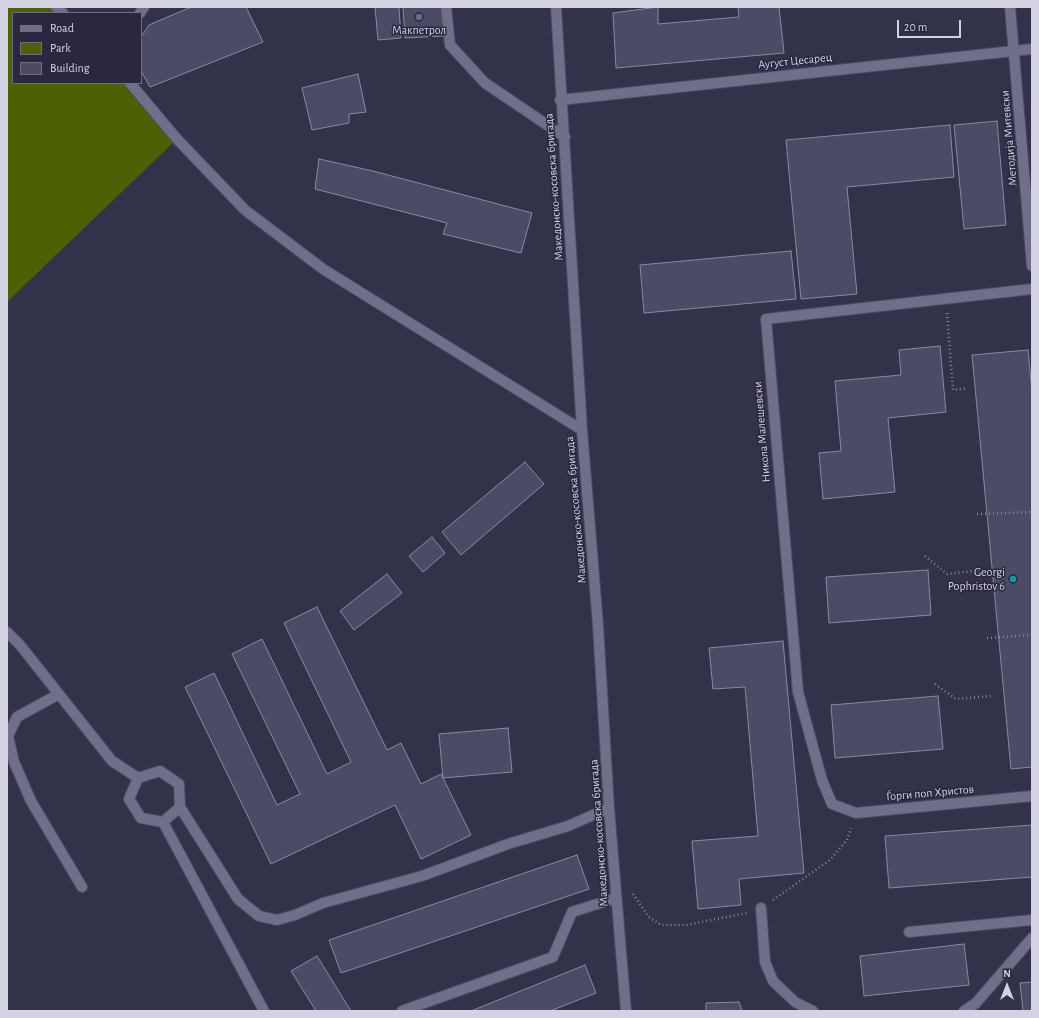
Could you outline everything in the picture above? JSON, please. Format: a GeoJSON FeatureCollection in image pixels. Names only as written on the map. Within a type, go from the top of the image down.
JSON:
{"type":"FeatureCollection","features":[{"type":"Feature","properties":{"kind":"street"},"geometry":{"type":"LineString","coordinates":[[446,7],[450,45],[485,84],[565,137]]}},
{"type":"Feature","properties":{"kind":"street","name":"Македонско-косовска бригада"},"geometry":{"type":"LineString","coordinates":[[556,7],[560,100],[565,137],[582,430],[598,625],[609,808],[626,1011]]}},
{"type":"Feature","properties":{"kind":"street","name":"Методија Митевски"},"geometry":{"type":"LineString","coordinates":[[1010,7],[1015,50],[1032,266]]}},
{"type":"Feature","properties":{"kind":"street","name":"Аугуст Цесарец"},"geometry":{"type":"LineString","coordinates":[[560,100],[1032,49]]}},
{"type":"Feature","properties":{"kind":"street"},"geometry":{"type":"LineString","coordinates":[[131,84],[177,139],[246,210],[323,270],[582,430]]}},
{"type":"Feature","properties":{"kind":"street","name":"Никола Малешевски"},"geometry":{"type":"LineString","coordinates":[[832,804],[822,780],[798,692],[766,319],[1032,289]]}},
{"type":"Feature","properties":{"kind":"street"},"geometry":{"type":"LineString","coordinates":[[7,632],[20,645],[112,761],[138,778]]}},
{"type":"Feature","properties":{"kind":"street"},"geometry":{"type":"LineString","coordinates":[[59,694],[17,717],[8,736],[14,762],[31,801],[82,887]]}},
{"type":"Feature","properties":{"kind":"street"},"geometry":{"type":"LineString","coordinates":[[138,778],[160,771],[179,784],[180,807],[238,899],[259,916],[277,920],[295,915],[323,903],[422,876],[508,844],[568,826],[609,808]]}},
{"type":"Feature","properties":{"kind":"street"},"geometry":{"type":"LineString","coordinates":[[138,778],[130,798],[141,818],[163,822]]}},
{"type":"Feature","properties":{"kind":"street","name":"Ѓорги поп Христов"},"geometry":{"type":"LineString","coordinates":[[832,804],[856,813],[1032,796]]}},
{"type":"Feature","properties":{"kind":"street"},"geometry":{"type":"LineString","coordinates":[[163,822],[180,807]]}},
{"type":"Feature","properties":{"kind":"street"},"geometry":{"type":"LineString","coordinates":[[163,822],[264,1011]]}},
{"type":"Feature","properties":{"kind":"street"},"geometry":{"type":"LineString","coordinates":[[402,1011],[553,956],[572,912],[616,898]]}},
{"type":"Feature","properties":{"kind":"street"},"geometry":{"type":"LineString","coordinates":[[761,908],[765,962],[773,981],[795,1002],[813,1011]]}},
{"type":"Feature","properties":{"kind":"street"},"geometry":{"type":"LineString","coordinates":[[909,932],[1032,920]]}},
{"type":"Feature","properties":{"kind":"street"},"geometry":{"type":"LineString","coordinates":[[964,1011],[976,1003],[1032,938]]}},
{"type":"Feature","properties":{"kind":"path"},"geometry":{"type":"LineString","coordinates":[[945,299],[953,390],[967,388]]}},
{"type":"Feature","properties":{"kind":"path"},"geometry":{"type":"LineString","coordinates":[[977,514],[1032,512]]}},
{"type":"Feature","properties":{"kind":"path"},"geometry":{"type":"LineString","coordinates":[[925,556],[947,574],[982,570]]}},
{"type":"Feature","properties":{"kind":"path"},"geometry":{"type":"LineString","coordinates":[[987,638],[1032,635]]}},
{"type":"Feature","properties":{"kind":"path"},"geometry":{"type":"LineString","coordinates":[[935,684],[956,699],[991,696]]}},
{"type":"Feature","properties":{"kind":"path"},"geometry":{"type":"LineString","coordinates":[[632,894],[650,917],[661,925],[686,925],[738,916],[761,908],[830,860],[847,840],[856,813]]}},
{"type":"Feature","properties":{"kind":"green space"},"geometry":{"type":"Polygon","coordinates":[[[7,7],[56,7],[62,12],[12,12],[12,84],[131,84],[177,139],[7,302],[7,7]]]}},
{"type":"Feature","properties":{"kind":"building"},"geometry":{"type":"Polygon","coordinates":[[[191,7],[246,7],[263,42],[150,87],[142,73],[142,36],[149,25],[191,7]]]}},
{"type":"Feature","properties":{"kind":"building"},"geometry":{"type":"Polygon","coordinates":[[[375,7],[399,7],[401,38],[378,40],[375,7]]]}},
{"type":"Feature","properties":{"kind":"building"},"geometry":{"type":"Polygon","coordinates":[[[403,7],[442,7],[444,36],[405,38],[403,7]]]}},
{"type":"Feature","properties":{"kind":"building"},"geometry":{"type":"Polygon","coordinates":[[[658,7],[658,24],[739,17],[738,7],[779,7],[784,53],[616,68],[613,13],[658,7]]]}},
{"type":"Feature","properties":{"kind":"building"},"geometry":{"type":"Polygon","coordinates":[[[358,74],[366,112],[349,114],[349,123],[312,130],[302,88],[358,74]]]}},
{"type":"Feature","properties":{"kind":"building"},"geometry":{"type":"Polygon","coordinates":[[[997,121],[1006,225],[964,229],[954,125],[997,121]]]}},
{"type":"Feature","properties":{"kind":"building"},"geometry":{"type":"Polygon","coordinates":[[[950,125],[954,177],[847,187],[857,294],[801,299],[786,140],[950,125]]]}},
{"type":"Feature","properties":{"kind":"building"},"geometry":{"type":"Polygon","coordinates":[[[319,159],[373,171],[532,213],[521,253],[443,234],[447,223],[315,189],[319,159]]]}},
{"type":"Feature","properties":{"kind":"building"},"geometry":{"type":"Polygon","coordinates":[[[791,251],[796,299],[644,313],[640,265],[791,251]]]}},
{"type":"Feature","properties":{"kind":"building"},"geometry":{"type":"Polygon","coordinates":[[[940,346],[946,412],[888,418],[895,492],[823,499],[819,453],[841,451],[835,381],[901,375],[899,350],[940,346]]]}},
{"type":"Feature","properties":{"kind":"building","name":"Georgi Pophristov 6"},"geometry":{"type":"Polygon","coordinates":[[[1028,350],[1032,391],[1032,767],[1011,769],[972,355],[1028,350]]]}},
{"type":"Feature","properties":{"kind":"building"},"geometry":{"type":"Polygon","coordinates":[[[525,462],[544,484],[461,555],[442,532],[525,462]]]}},
{"type":"Feature","properties":{"kind":"building"},"geometry":{"type":"Polygon","coordinates":[[[432,537],[445,553],[423,572],[409,556],[432,537]]]}},
{"type":"Feature","properties":{"kind":"building"},"geometry":{"type":"Polygon","coordinates":[[[928,570],[931,615],[829,623],[826,577],[928,570]]]}},
{"type":"Feature","properties":{"kind":"building"},"geometry":{"type":"Polygon","coordinates":[[[387,574],[402,593],[354,630],[340,611],[387,574]]]}},
{"type":"Feature","properties":{"kind":"building"},"geometry":{"type":"Polygon","coordinates":[[[317,607],[387,750],[401,743],[421,784],[441,774],[471,835],[421,859],[395,805],[271,864],[185,687],[214,673],[277,805],[300,794],[232,654],[262,639],[327,774],[351,762],[284,623],[317,607]]]}},
{"type":"Feature","properties":{"kind":"building"},"geometry":{"type":"Polygon","coordinates":[[[783,641],[804,873],[739,879],[741,905],[698,909],[692,841],[758,836],[745,687],[713,689],[709,648],[783,641]]]}},
{"type":"Feature","properties":{"kind":"building"},"geometry":{"type":"Polygon","coordinates":[[[938,696],[943,749],[835,758],[831,705],[938,696]]]}},
{"type":"Feature","properties":{"kind":"building"},"geometry":{"type":"Polygon","coordinates":[[[508,728],[512,772],[443,778],[439,734],[508,728]]]}},
{"type":"Feature","properties":{"kind":"building"},"geometry":{"type":"Polygon","coordinates":[[[1032,825],[1032,877],[889,888],[885,836],[1032,825]]]}},
{"type":"Feature","properties":{"kind":"building"},"geometry":{"type":"Polygon","coordinates":[[[577,855],[589,889],[341,973],[329,940],[577,855]]]}},
{"type":"Feature","properties":{"kind":"building"},"geometry":{"type":"Polygon","coordinates":[[[964,944],[969,985],[864,996],[860,956],[964,944]]]}},
{"type":"Feature","properties":{"kind":"building"},"geometry":{"type":"Polygon","coordinates":[[[317,956],[351,1011],[316,1011],[291,971],[317,956]]]}},
{"type":"Feature","properties":{"kind":"building"},"geometry":{"type":"Polygon","coordinates":[[[585,965],[596,993],[550,1011],[471,1011],[585,965]]]}},
{"type":"Feature","properties":{"kind":"building"},"geometry":{"type":"Polygon","coordinates":[[[1032,982],[1032,1011],[1023,1011],[1020,983],[1032,982]]]}},
{"type":"Feature","properties":{"kind":"building"},"geometry":{"type":"Polygon","coordinates":[[[739,1002],[742,1011],[706,1011],[706,1003],[739,1002]]]}},
{"type":"Feature","properties":{"kind":"place","name":"Макпетрол"},"geometry":{"type":"Point","coordinates":[419,17]}},
{"type":"Feature","properties":{"kind":"place","name":"Georgi Pophristov 6"},"geometry":{"type":"Point","coordinates":[1013,579]}}]}
